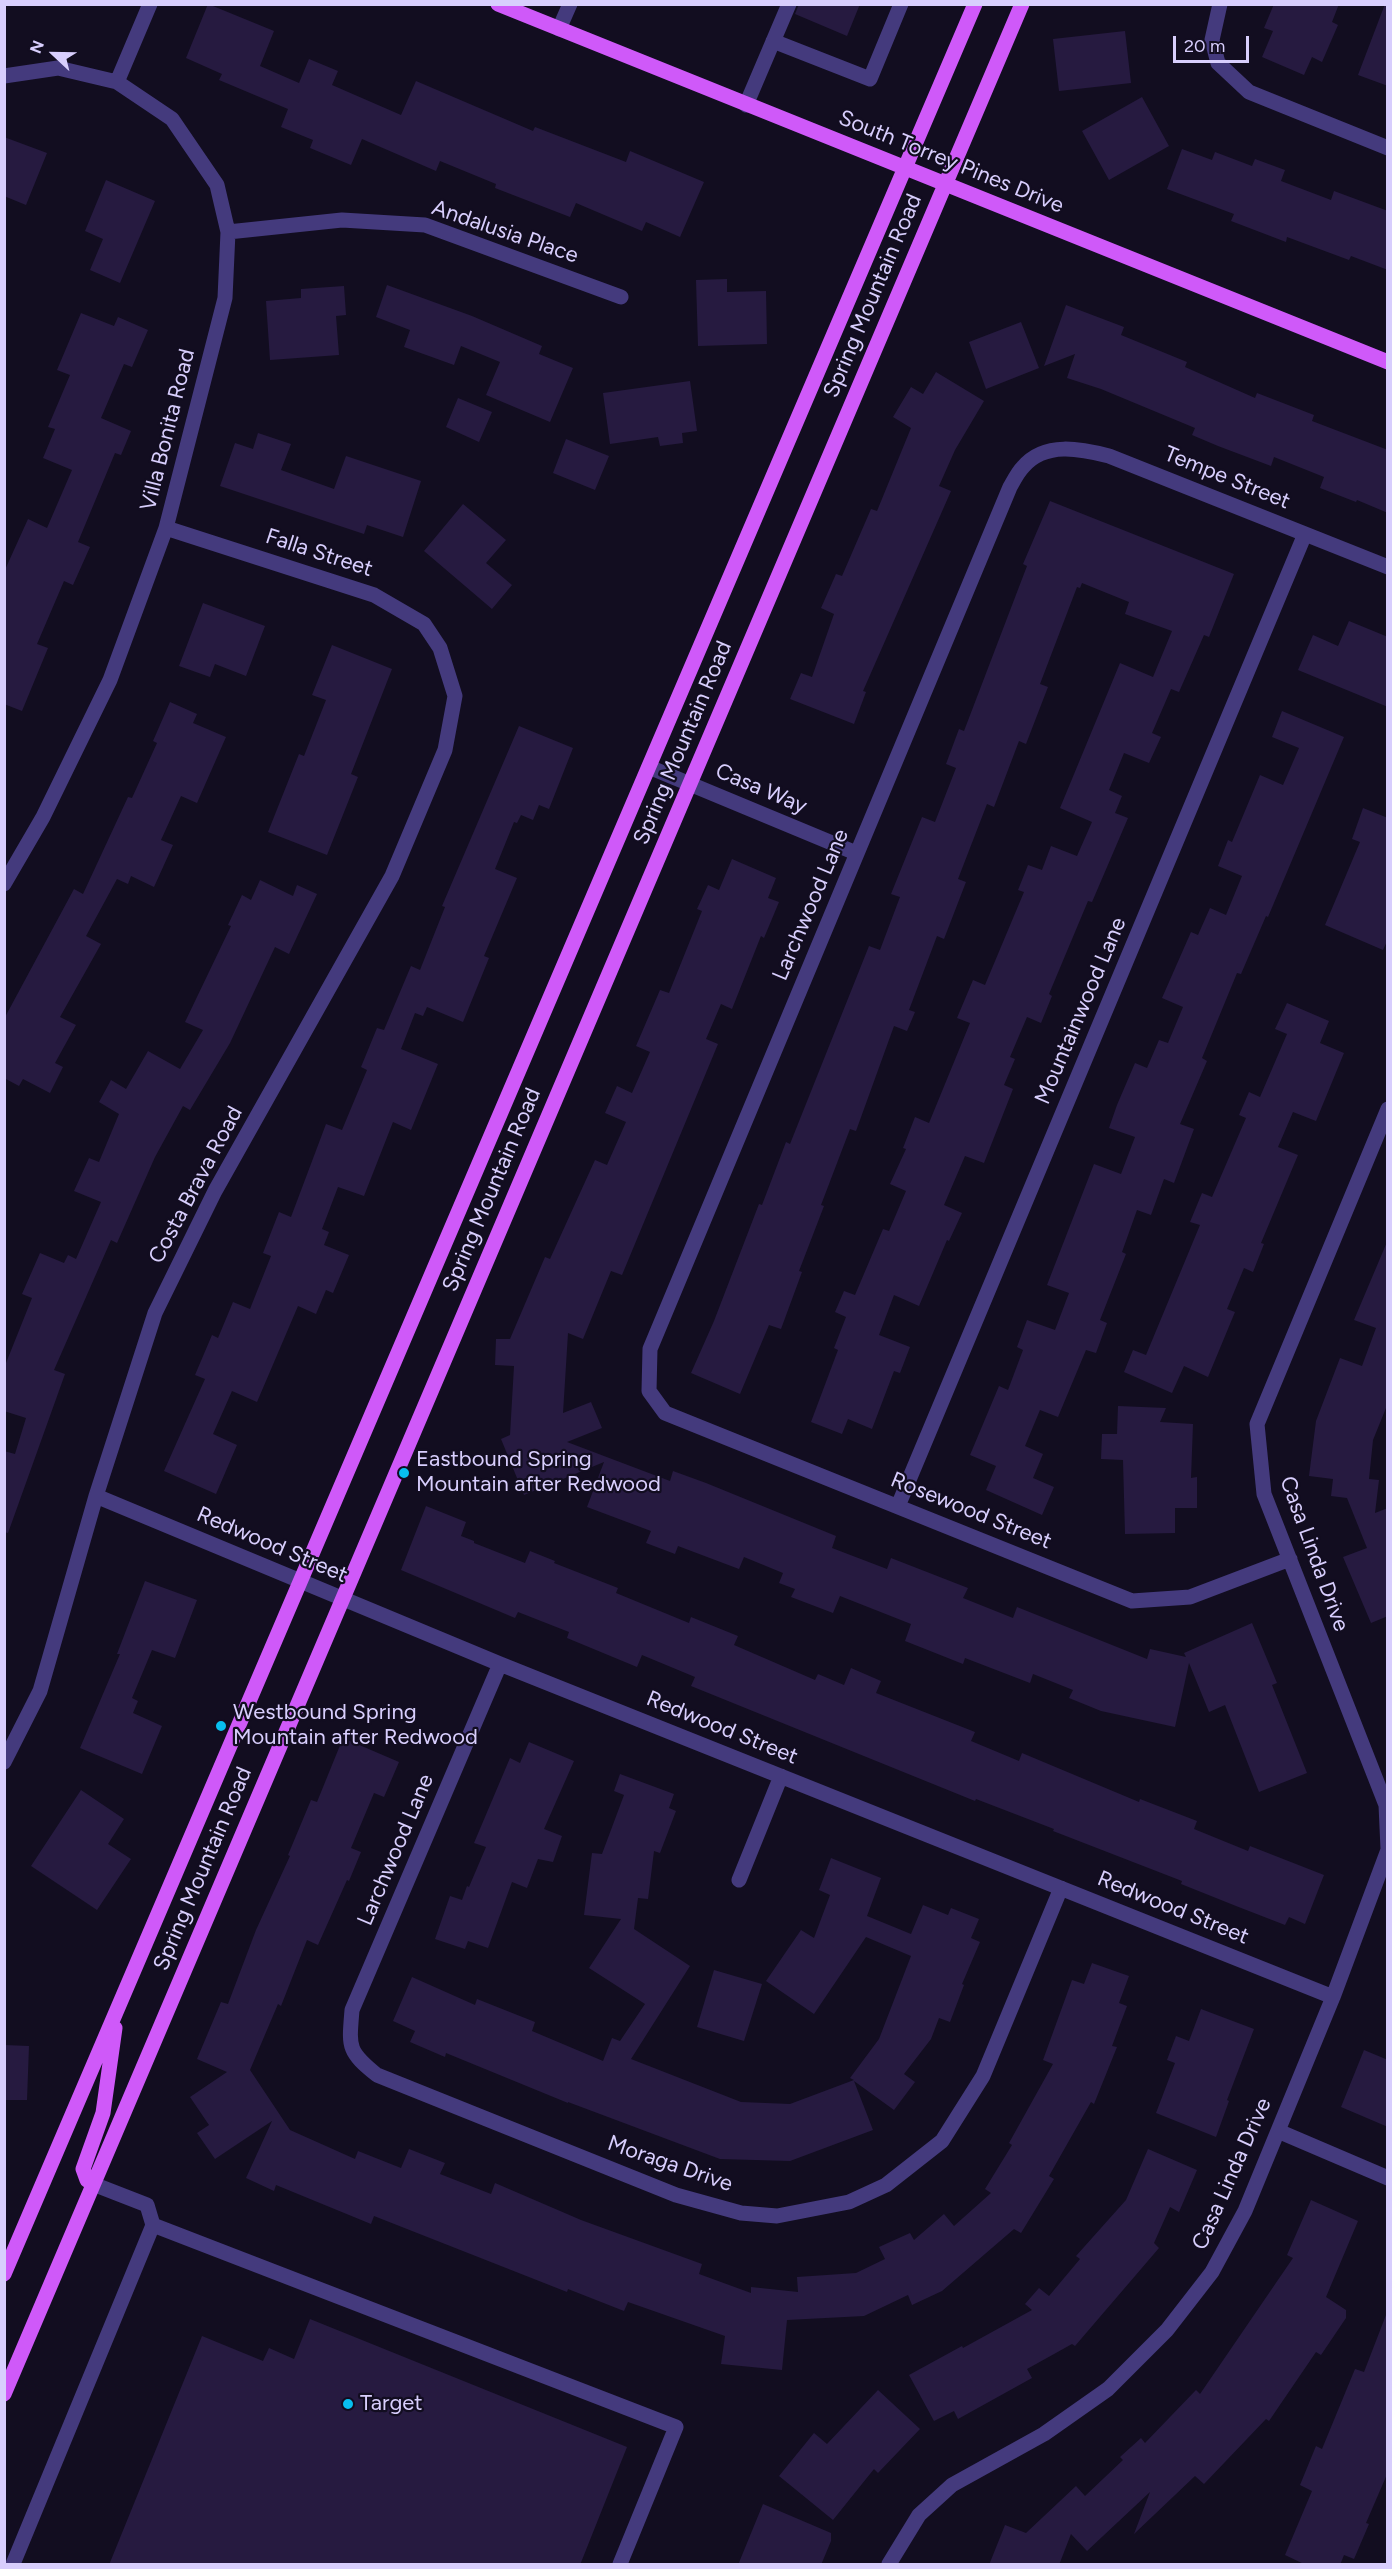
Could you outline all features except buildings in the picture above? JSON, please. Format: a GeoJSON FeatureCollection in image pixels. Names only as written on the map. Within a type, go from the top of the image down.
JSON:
{"type":"FeatureCollection","features":[{"type":"Feature","properties":{"kind":"main road","name":"South Torrey Pines Drive"},"geometry":{"type":"LineString","coordinates":[[498,4],[1388,362]]}},
{"type":"Feature","properties":{"kind":"main road","name":"Spring Mountain Road"},"geometry":{"type":"LineString","coordinates":[[4,2274],[975,4]]}},
{"type":"Feature","properties":{"kind":"main road","name":"Spring Mountain Road"},"geometry":{"type":"LineString","coordinates":[[4,2394],[1022,4]]}},
{"type":"Feature","properties":{"kind":"main road"},"geometry":{"type":"LineString","coordinates":[[93,2184],[87,2180],[83,2169],[103,2112],[118,2008]]}},
{"type":"Feature","properties":{"kind":"street"},"geometry":{"type":"LineString","coordinates":[[4,76],[58,68],[117,82],[150,4]]}},
{"type":"Feature","properties":{"kind":"street"},"geometry":{"type":"LineString","coordinates":[[559,29],[570,4]]}},
{"type":"Feature","properties":{"kind":"street"},"geometry":{"type":"LineString","coordinates":[[746,105],[789,4]]}},
{"type":"Feature","properties":{"kind":"street"},"geometry":{"type":"LineString","coordinates":[[773,42],[870,79],[901,4]]}},
{"type":"Feature","properties":{"kind":"street"},"geometry":{"type":"LineString","coordinates":[[1220,4],[1212,40],[1218,63],[1249,92],[1388,148]]}},
{"type":"Feature","properties":{"kind":"street","name":"Villa Bonita Road"},"geometry":{"type":"LineString","coordinates":[[4,884],[43,817],[110,680],[166,528],[225,298],[228,232],[217,185],[172,119],[117,82]]}},
{"type":"Feature","properties":{"kind":"street","name":"Andalusia Place"},"geometry":{"type":"LineString","coordinates":[[228,232],[342,220],[425,225],[621,297]]}},
{"type":"Feature","properties":{"kind":"street","name":"Tempe Street"},"geometry":{"type":"LineString","coordinates":[[1046,452],[1074,448],[1109,456],[1388,567]]}},
{"type":"Feature","properties":{"kind":"street","name":"Larchwood Lane"},"geometry":{"type":"LineString","coordinates":[[649,1391],[650,1349],[1010,487],[1024,465],[1046,452]]}},
{"type":"Feature","properties":{"kind":"street","name":"Falla Street"},"geometry":{"type":"LineString","coordinates":[[166,528],[374,595],[424,624],[440,648]]}},
{"type":"Feature","properties":{"kind":"street","name":"Mountainwood Lane"},"geometry":{"type":"LineString","coordinates":[[898,1506],[1305,534]]}},
{"type":"Feature","properties":{"kind":"street","name":"Costa Brava Road"},"geometry":{"type":"LineString","coordinates":[[4,1762],[40,1691],[96,1496],[155,1313],[215,1191],[392,876],[445,750],[455,696],[440,648]]}},
{"type":"Feature","properties":{"kind":"street","name":"Casa Way"},"geometry":{"type":"LineString","coordinates":[[649,767],[856,854]]}},
{"type":"Feature","properties":{"kind":"street","name":"Casa Linda Drive"},"geometry":{"type":"LineString","coordinates":[[889,2565],[919,2515],[952,2485],[1044,2434],[1108,2389],[1167,2330],[1212,2272],[1245,2211],[1333,1997],[1388,1849],[1386,1805],[1264,1494],[1257,1424],[1388,1109]]}},
{"type":"Feature","properties":{"kind":"street","name":"Rosewood Street"},"geometry":{"type":"LineString","coordinates":[[649,1391],[665,1413],[1132,1601],[1190,1597],[1290,1559]]}},
{"type":"Feature","properties":{"kind":"street","name":"Redwood Street"},"geometry":{"type":"LineString","coordinates":[[96,1496],[500,1664],[1333,1997]]}},
{"type":"Feature","properties":{"kind":"street","name":"Larchwood Lane"},"geometry":{"type":"LineString","coordinates":[[356,2058],[350,2038],[352,2010],[500,1664]]}},
{"type":"Feature","properties":{"kind":"street"},"geometry":{"type":"LineString","coordinates":[[739,1880],[782,1776]]}},
{"type":"Feature","properties":{"kind":"street","name":"Moraga Drive"},"geometry":{"type":"LineString","coordinates":[[356,2058],[377,2075],[676,2194],[741,2213],[777,2216],[849,2202],[886,2185],[942,2141],[983,2076],[1061,1888]]}},
{"type":"Feature","properties":{"kind":"street"},"geometry":{"type":"LineString","coordinates":[[1278,2131],[1388,2178]]}},
{"type":"Feature","properties":{"kind":"street"},"geometry":{"type":"LineString","coordinates":[[13,2565],[153,2226],[147,2205],[93,2184]]}},
{"type":"Feature","properties":{"kind":"street"},"geometry":{"type":"LineString","coordinates":[[153,2226],[676,2427],[620,2565]]}},
{"type":"Feature","properties":{"kind":"place","name":"Eastbound Spring Mountain after Redwood"},"geometry":{"type":"Point","coordinates":[404,1473]}},
{"type":"Feature","properties":{"kind":"place","name":"Westbound Spring Mountain after Redwood"},"geometry":{"type":"Point","coordinates":[221,1726]}},
{"type":"Feature","properties":{"kind":"place","name":"Target"},"geometry":{"type":"Point","coordinates":[348,2404]}}]}
